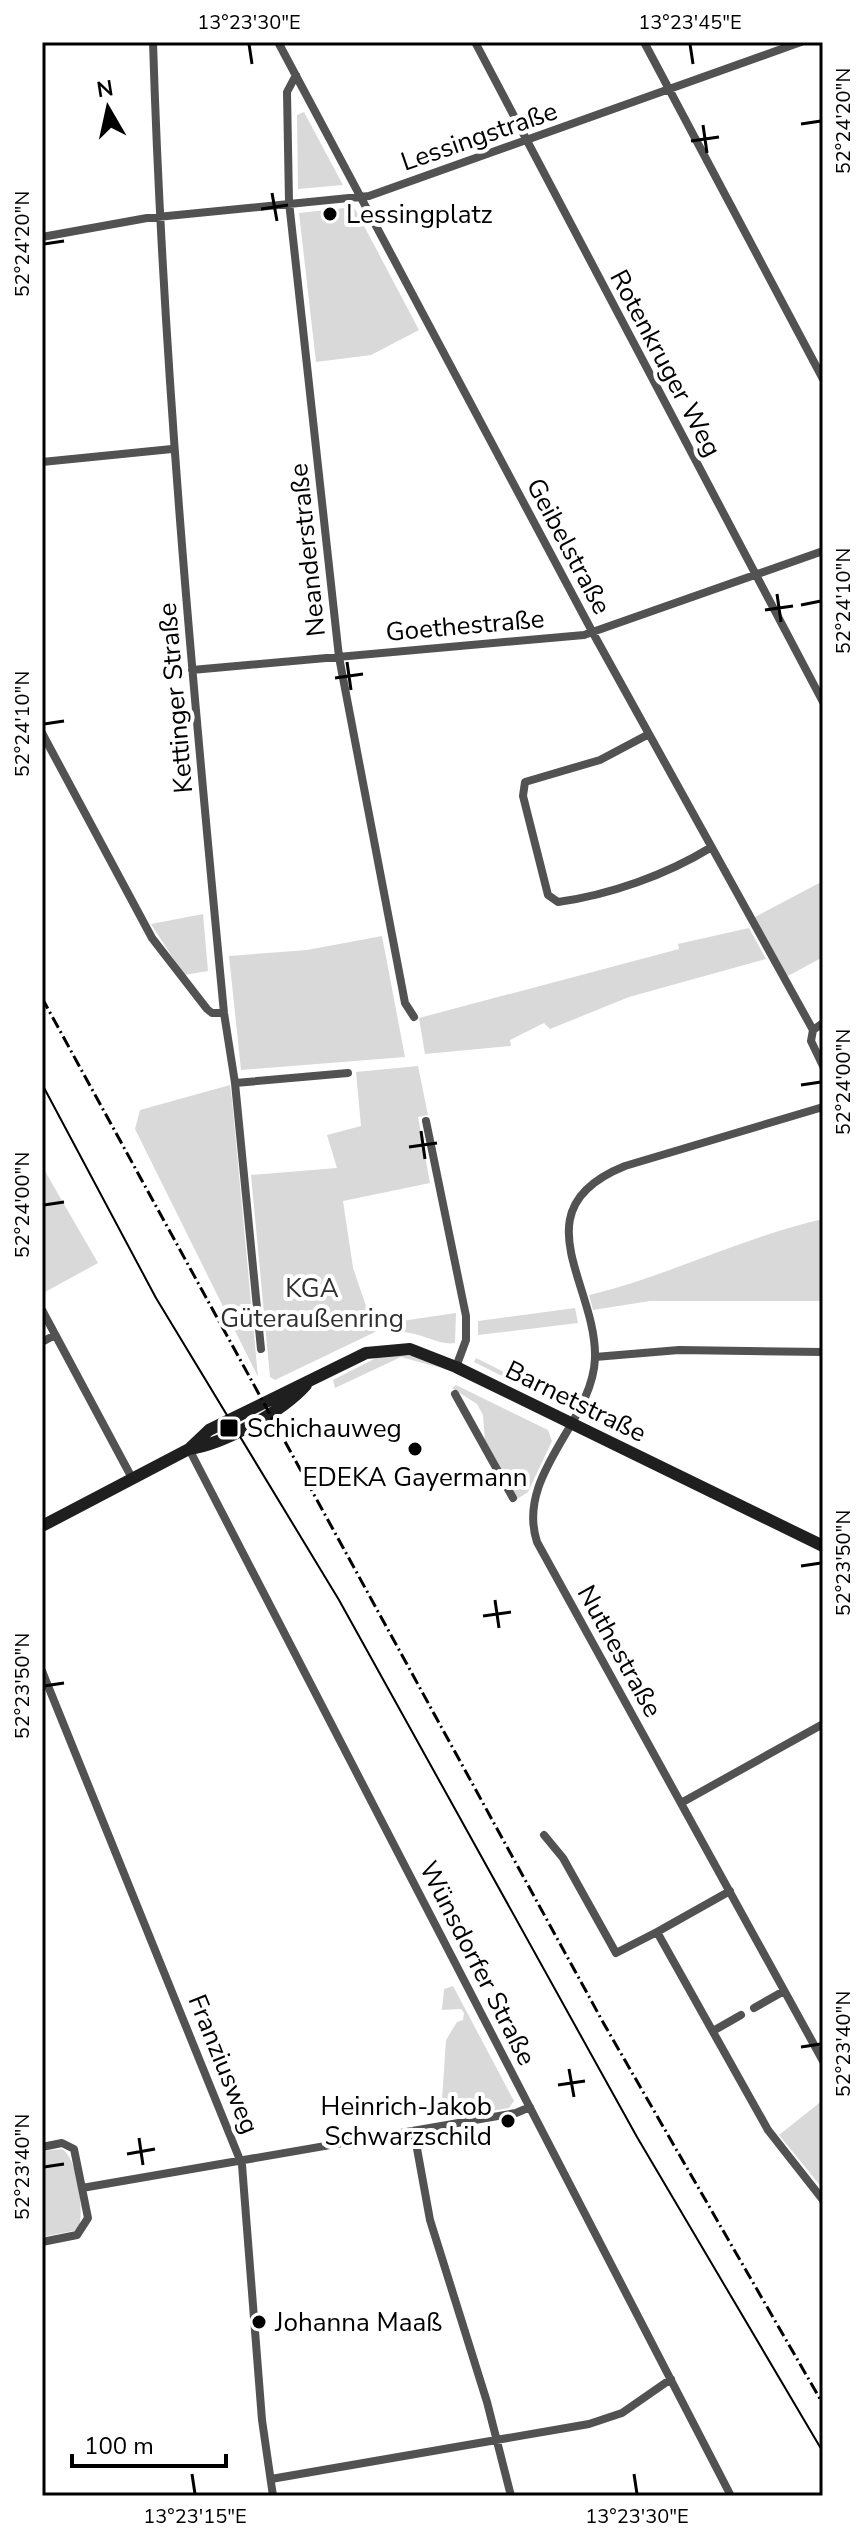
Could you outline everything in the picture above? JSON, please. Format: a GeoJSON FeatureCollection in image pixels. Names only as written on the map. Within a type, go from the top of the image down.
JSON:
{"type":"FeatureCollection","features":[{"type":"Feature","properties":{"kind":"street","name":"Kettinger Straße"},"geometry":{"type":"LineString","coordinates":[[153,42],[158,217],[172,449],[224,1013],[235,1083],[261,1349]]}},
{"type":"Feature","properties":{"kind":"street","name":"Geibelstraße"},"geometry":{"type":"LineString","coordinates":[[278,42],[593,633],[813,1030],[811,1041],[823,1066]]}},
{"type":"Feature","properties":{"kind":"street","name":"Rotenkruger Weg"},"geometry":{"type":"LineString","coordinates":[[475,42],[823,702]]}},
{"type":"Feature","properties":{"kind":"street"},"geometry":{"type":"LineString","coordinates":[[644,42],[823,379]]}},
{"type":"Feature","properties":{"kind":"street","name":"Lessingstraße"},"geometry":{"type":"LineString","coordinates":[[42,237],[158,217],[360,196],[801,42]]}},
{"type":"Feature","properties":{"kind":"street","name":"Neanderstraße"},"geometry":{"type":"LineString","coordinates":[[296,75],[287,92],[289,202],[339,657],[405,1003],[414,1017]]}},
{"type":"Feature","properties":{"kind":"street"},"geometry":{"type":"LineString","coordinates":[[42,462],[172,449]]}},
{"type":"Feature","properties":{"kind":"street","name":"Goethestraße"},"geometry":{"type":"LineString","coordinates":[[192,670],[593,633],[823,551]]}},
{"type":"Feature","properties":{"kind":"street"},"geometry":{"type":"LineString","coordinates":[[42,733],[154,941],[207,1009],[212,1013],[224,1013]]}},
{"type":"Feature","properties":{"kind":"street"},"geometry":{"type":"LineString","coordinates":[[649,734],[600,760],[525,782],[523,796],[548,895],[553,901],[565,901],[632,882],[680,865],[710,848]]}},
{"type":"Feature","properties":{"kind":"street"},"geometry":{"type":"LineString","coordinates":[[813,1030],[823,1023]]}},
{"type":"Feature","properties":{"kind":"street"},"geometry":{"type":"LineString","coordinates":[[235,1083],[348,1073]]}},
{"type":"Feature","properties":{"kind":"street"},"geometry":{"type":"LineString","coordinates":[[823,1107],[625,1166],[605,1176],[582,1194],[571,1214],[568,1237],[595,1357],[693,1349],[823,1352]]}},
{"type":"Feature","properties":{"kind":"street"},"geometry":{"type":"LineString","coordinates":[[426,1121],[466,1316],[466,1340],[456,1367]]}},
{"type":"Feature","properties":{"kind":"street"},"geometry":{"type":"LineString","coordinates":[[42,1310],[132,1478]]}},
{"type":"Feature","properties":{"kind":"street"},"geometry":{"type":"LineString","coordinates":[[42,1342],[55,1335]]}},
{"type":"Feature","properties":{"kind":"street","name":"Barnetstraße"},"geometry":{"type":"LineString","coordinates":[[189,1449],[205,1447],[281,1408],[306,1385],[366,1353],[389,1348],[421,1351],[823,1546]]}},
{"type":"Feature","properties":{"kind":"street","name":"Nuthestraße"},"geometry":{"type":"LineString","coordinates":[[595,1357],[588,1385],[541,1481],[533,1505],[532,1526],[537,1542],[822,2058]]}},
{"type":"Feature","properties":{"kind":"street"},"geometry":{"type":"LineString","coordinates":[[455,1394],[513,1498]]}},
{"type":"Feature","properties":{"kind":"street"},"geometry":{"type":"LineString","coordinates":[[42,1526],[189,1449]]}},
{"type":"Feature","properties":{"kind":"street","name":"Wünsdorfer Straße"},"geometry":{"type":"LineString","coordinates":[[189,1449],[731,2496]]}},
{"type":"Feature","properties":{"kind":"street","name":"Franziusweg"},"geometry":{"type":"LineString","coordinates":[[42,1671],[240,2160],[262,2420],[273,2496]]}},
{"type":"Feature","properties":{"kind":"street"},"geometry":{"type":"LineString","coordinates":[[681,1803],[823,1724]]}},
{"type":"Feature","properties":{"kind":"street"},"geometry":{"type":"LineString","coordinates":[[544,1835],[563,1858],[616,1953],[730,1891]]}},
{"type":"Feature","properties":{"kind":"street"},"geometry":{"type":"LineString","coordinates":[[657,1932],[768,2130],[823,2200]]}},
{"type":"Feature","properties":{"kind":"street"},"geometry":{"type":"LineString","coordinates":[[754,2008],[784,1991]]}},
{"type":"Feature","properties":{"kind":"street"},"geometry":{"type":"LineString","coordinates":[[713,2031],[741,2015]]}},
{"type":"Feature","properties":{"kind":"street"},"geometry":{"type":"LineString","coordinates":[[82,2188],[414,2132],[516,2113],[530,2107]]}},
{"type":"Feature","properties":{"kind":"street"},"geometry":{"type":"LineString","coordinates":[[414,2132],[430,2220],[511,2496]]}},
{"type":"Feature","properties":{"kind":"street"},"geometry":{"type":"LineString","coordinates":[[42,2147],[62,2143],[74,2149],[88,2218],[82,2231],[71,2237],[42,2242]]}},
{"type":"Feature","properties":{"kind":"street"},"geometry":{"type":"LineString","coordinates":[[271,2479],[496,2442],[605,2419],[633,2407],[671,2379]]}},
{"type":"Feature","properties":{"kind":"green space"},"geometry":{"type":"Polygon","coordinates":[[[304,112],[343,185],[298,189],[297,115],[304,112]]]}},
{"type":"Feature","properties":{"kind":"green space"},"geometry":{"type":"Polygon","coordinates":[[[354,207],[419,330],[371,355],[316,362],[299,213],[354,207]]]}},
{"type":"Feature","properties":{"kind":"green space"},"geometry":{"type":"Polygon","coordinates":[[[823,881],[823,957],[786,977],[755,917],[823,881]]]}},
{"type":"Feature","properties":{"kind":"green space"},"geometry":{"type":"Polygon","coordinates":[[[203,914],[208,971],[184,975],[151,924],[203,914]]]}},
{"type":"Feature","properties":{"kind":"green space"},"geometry":{"type":"Polygon","coordinates":[[[749,928],[766,959],[629,997],[550,1029],[544,1023],[510,1040],[511,1046],[425,1054],[419,1018],[679,949],[678,944],[749,928]]]}},
{"type":"Feature","properties":{"kind":"green space"},"geometry":{"type":"Polygon","coordinates":[[[382,936],[405,1057],[241,1070],[229,956],[307,950],[382,936]]]}},
{"type":"Feature","properties":{"kind":"green space","name":"KGA Güteraußenring"},"geometry":{"type":"Polygon","coordinates":[[[418,1066],[428,1115],[418,1117],[430,1183],[343,1201],[353,1268],[375,1332],[275,1380],[270,1377],[251,1175],[337,1168],[327,1135],[361,1126],[356,1072],[418,1066]]]}},
{"type":"Feature","properties":{"kind":"green space"},"geometry":{"type":"Polygon","coordinates":[[[230,1085],[258,1377],[135,1129],[140,1110],[230,1085]]]}},
{"type":"Feature","properties":{"kind":"green space"},"geometry":{"type":"Polygon","coordinates":[[[42,1166],[98,1263],[45,1292],[42,1287],[42,1166]]]}},
{"type":"Feature","properties":{"kind":"green space"},"geometry":{"type":"Polygon","coordinates":[[[823,1219],[823,1301],[650,1301],[593,1310],[589,1295],[823,1219]]]}},
{"type":"Feature","properties":{"kind":"green space"},"geometry":{"type":"Polygon","coordinates":[[[575,1308],[578,1323],[478,1335],[478,1321],[575,1308]]]}},
{"type":"Feature","properties":{"kind":"green space"},"geometry":{"type":"Polygon","coordinates":[[[456,1313],[455,1343],[399,1332],[395,1322],[456,1313]]]}},
{"type":"Feature","properties":{"kind":"green space"},"geometry":{"type":"Polygon","coordinates":[[[380,1356],[412,1356],[441,1368],[401,1357],[335,1388],[333,1380],[380,1356]]]}},
{"type":"Feature","properties":{"kind":"green space"},"geometry":{"type":"Polygon","coordinates":[[[476,1358],[526,1383],[524,1387],[474,1362],[476,1358]]]}},
{"type":"Feature","properties":{"kind":"green space"},"geometry":{"type":"Polygon","coordinates":[[[456,1385],[548,1430],[552,1441],[528,1492],[517,1499],[485,1442],[483,1415],[477,1404],[452,1388],[456,1385]]]}},
{"type":"Feature","properties":{"kind":"green space"},"geometry":{"type":"Polygon","coordinates":[[[453,1986],[514,2101],[509,2108],[449,2118],[441,2115],[446,2040],[457,2022],[463,2020],[464,2013],[461,2009],[442,2010],[444,1989],[453,1986]]]}},
{"type":"Feature","properties":{"kind":"green space"},"geometry":{"type":"Polygon","coordinates":[[[823,2100],[823,2189],[779,2135],[823,2100]]]}},
{"type":"Feature","properties":{"kind":"green space"},"geometry":{"type":"Polygon","coordinates":[[[62,2149],[68,2154],[76,2175],[80,2223],[78,2230],[42,2237],[42,2151],[62,2149]]]}},
{"type":"Feature","properties":{"kind":"tram line"},"geometry":{"type":"LineString","coordinates":[[42,1084],[156,1298],[339,1600],[637,2137],[823,2452]]}},
{"type":"Feature","properties":{"kind":"railway"},"geometry":{"type":"LineString","coordinates":[[42,998],[604,2024],[823,2404]]}},
{"type":"Feature","properties":{"kind":"place","name":"Lessingplatz"},"geometry":{"type":"Point","coordinates":[330,214]}},
{"type":"Feature","properties":{"kind":"place","name":"Schichauweg"},"geometry":{"type":"Point","coordinates":[229,1428]}},
{"type":"Feature","properties":{"kind":"place","name":"EDEKA Gayermann"},"geometry":{"type":"Point","coordinates":[415,1449]}},
{"type":"Feature","properties":{"kind":"place","name":"Heinrich-Jakob Schwarzschild"},"geometry":{"type":"Point","coordinates":[508,2121]}},
{"type":"Feature","properties":{"kind":"place","name":"Johanna Maaß"},"geometry":{"type":"Point","coordinates":[259,2322]}}]}
